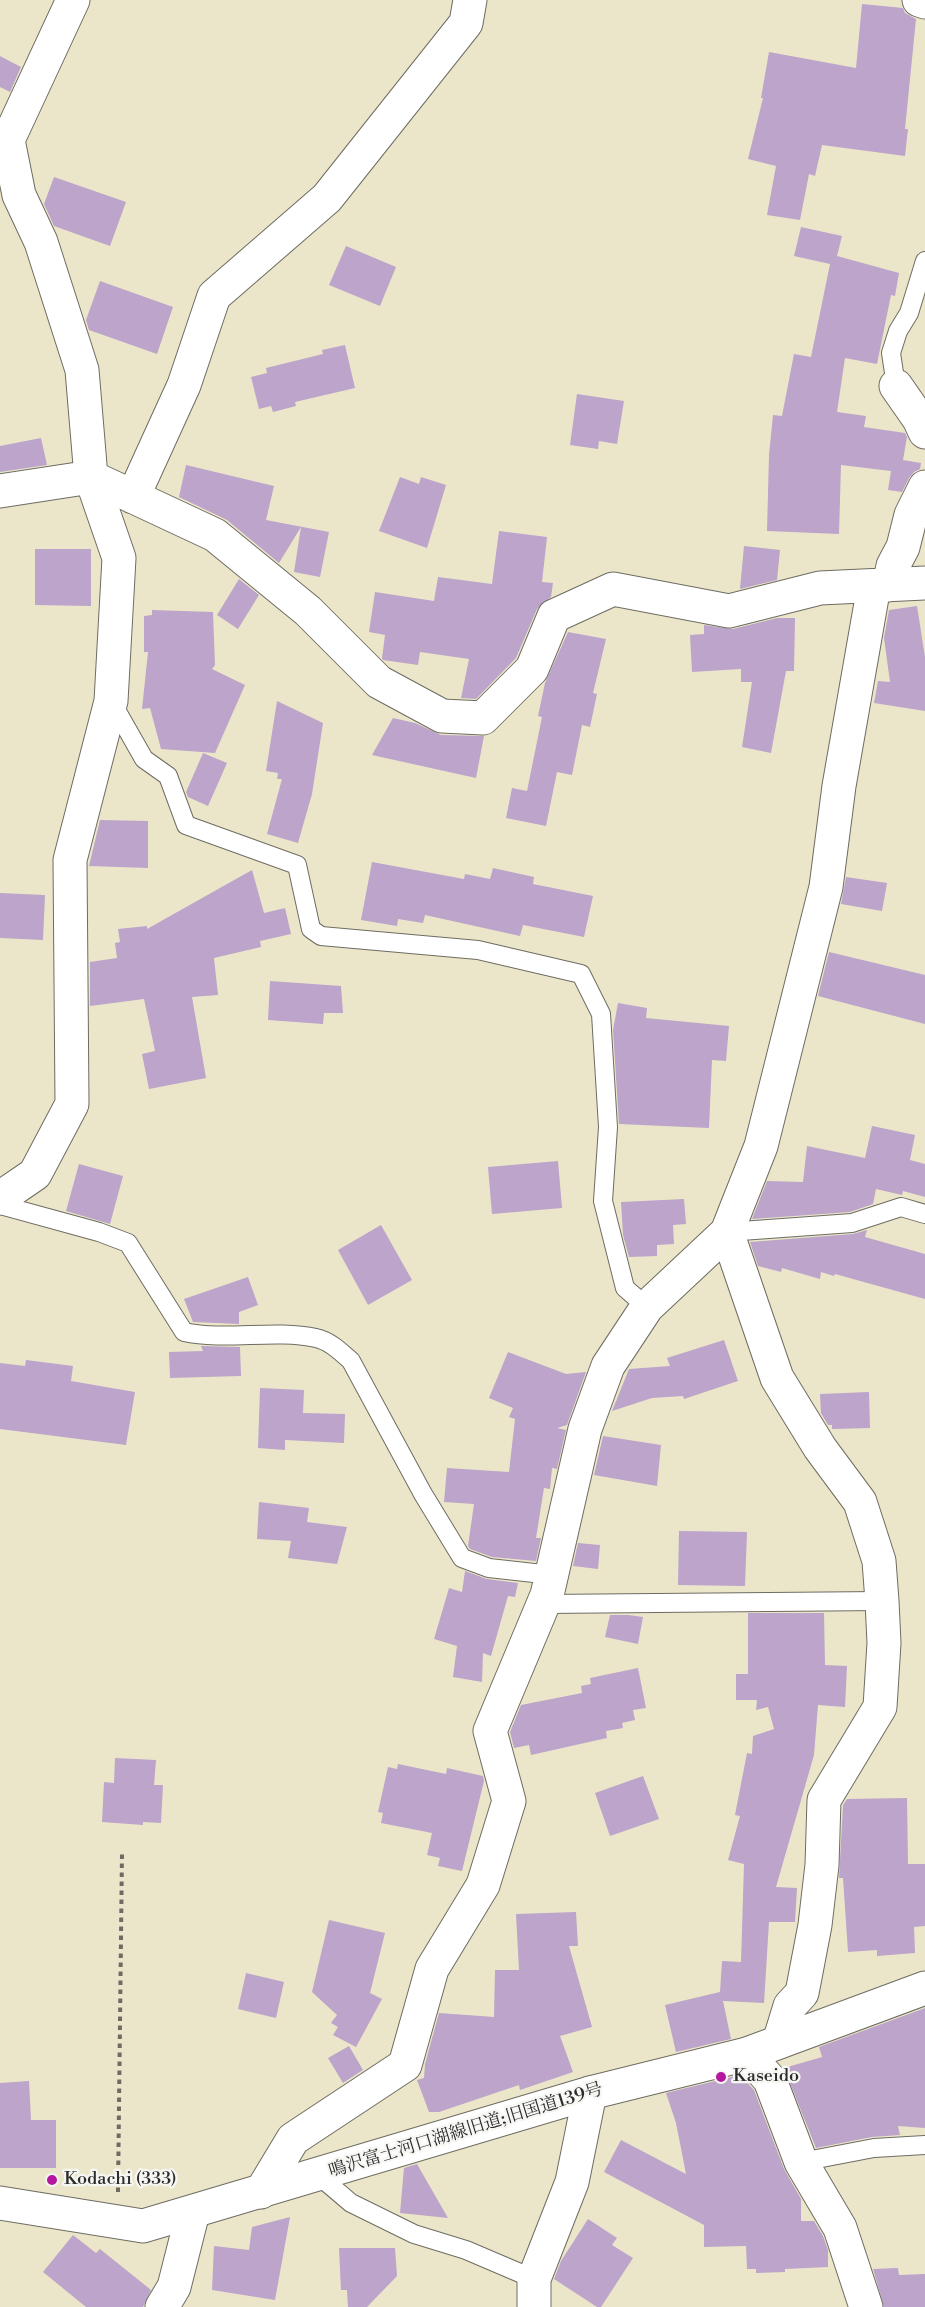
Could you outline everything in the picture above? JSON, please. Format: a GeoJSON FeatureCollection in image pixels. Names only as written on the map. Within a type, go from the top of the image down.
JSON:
{"type":"FeatureCollection","features":[{"type":"Feature","properties":{"kind":"street"},"geometry":{"type":"LineString","coordinates":[[0,1198],[35,1174],[72,1104],[70,860],[111,701],[119,558],[90,477],[82,370],[41,242],[20,195],[8,140],[73,0]]}},
{"type":"Feature","properties":{"kind":"street"},"geometry":{"type":"LineString","coordinates":[[132,497],[184,385],[214,296],[327,198],[466,23],[470,0]]}},
{"type":"Feature","properties":{"kind":"street"},"geometry":{"type":"LineString","coordinates":[[919,0],[925,2]]}},
{"type":"Feature","properties":{"kind":"street"},"geometry":{"type":"LineString","coordinates":[[896,386],[919,419],[925,432]]}},
{"type":"Feature","properties":{"kind":"street"},"geometry":{"type":"LineString","coordinates":[[0,491],[90,477],[215,535],[308,610],[379,682],[442,716],[483,718],[532,669],[554,616],[613,589],[729,611],[820,588],[925,583]]}},
{"type":"Feature","properties":{"kind":"street"},"geometry":{"type":"LineString","coordinates":[[261,2192],[293,2139],[405,2065],[432,1969],[483,1885],[508,1800],[490,1731],[548,1589],[589,1418],[608,1366],[647,1307],[727,1232],[761,1146],[826,887],[839,786],[882,586],[903,547],[911,515],[925,487]]}},
{"type":"Feature","properties":{"kind":"street"},"geometry":{"type":"LineString","coordinates":[[727,1232],[777,1378],[820,1448],[860,1502],[879,1561],[882,1601],[884,1643],[880,1707],[824,1800],[822,1865],[815,1925],[802,1993],[790,2006],[779,2042]]}},
{"type":"Feature","properties":{"kind":"street","name":"鳴沢富士河口湖線旧道;旧国道139号"},"geometry":{"type":"LineString","coordinates":[[0,2203],[143,2226],[590,2093],[747,2054],[925,1988]]}},
{"type":"Feature","properties":{"kind":"street"},"geometry":{"type":"LineString","coordinates":[[747,2054],[770,2080],[801,2162],[840,2228],[866,2307]]}},
{"type":"Feature","properties":{"kind":"street"},"geometry":{"type":"LineString","coordinates":[[534,2293],[572,2182],[590,2093]]}},
{"type":"Feature","properties":{"kind":"street"},"geometry":{"type":"LineString","coordinates":[[162,2307],[174,2287],[193,2212]]}},
{"type":"Feature","properties":{"kind":"lane"},"geometry":{"type":"LineString","coordinates":[[896,386],[891,353],[898,331],[909,313],[925,261]]}},
{"type":"Feature","properties":{"kind":"lane"},"geometry":{"type":"LineString","coordinates":[[111,701],[144,759],[168,776],[186,825],[297,865],[311,929],[321,936],[478,950],[580,974],[601,1014],[608,1126],[603,1201],[625,1288],[647,1307]]}},
{"type":"Feature","properties":{"kind":"lane"},"geometry":{"type":"LineString","coordinates":[[0,1205],[99,1232],[128,1243],[184,1332],[201,1336],[266,1335],[317,1338],[334,1347],[351,1361],[423,1494],[462,1558],[548,1589],[882,1601]]}},
{"type":"Feature","properties":{"kind":"lane"},"geometry":{"type":"LineString","coordinates":[[727,1232],[852,1223],[901,1207],[925,1214]]}},
{"type":"Feature","properties":{"kind":"lane"},"geometry":{"type":"LineString","coordinates":[[801,2162],[874,2148],[925,2145]]}},
{"type":"Feature","properties":{"kind":"lane"},"geometry":{"type":"LineString","coordinates":[[318,2175],[351,2203],[414,2234],[466,2250],[534,2293]]}},
{"type":"Feature","properties":{"kind":"path"},"geometry":{"type":"LineString","coordinates":[[118,2222],[122,1853]]}},
{"type":"Feature","properties":{"kind":"building"},"geometry":{"type":"Polygon","coordinates":[[[862,4],[903,8],[905,13],[916,19],[905,129],[908,129],[905,156],[822,145],[815,176],[809,174],[800,220],[767,215],[776,166],[748,159],[763,98],[761,98],[769,52],[856,68],[862,4]]]}},
{"type":"Feature","properties":{"kind":"building"},"geometry":{"type":"Polygon","coordinates":[[[0,56],[21,67],[10,92],[0,87],[0,56]]]}},
{"type":"Feature","properties":{"kind":"building"},"geometry":{"type":"Polygon","coordinates":[[[54,177],[126,202],[110,246],[54,226],[44,204],[54,177]]]}},
{"type":"Feature","properties":{"kind":"building"},"geometry":{"type":"Polygon","coordinates":[[[801,227],[842,236],[837,256],[899,273],[895,296],[891,295],[877,364],[845,358],[837,412],[866,416],[864,427],[905,433],[907,437],[903,460],[921,463],[920,469],[909,478],[902,492],[888,490],[891,471],[841,465],[839,534],[767,531],[769,455],[773,415],[782,416],[794,354],[811,357],[830,264],[794,256],[801,227]]]}},
{"type":"Feature","properties":{"kind":"building"},"geometry":{"type":"Polygon","coordinates":[[[346,246],[396,267],[380,306],[329,285],[346,246]]]}},
{"type":"Feature","properties":{"kind":"building"},"geometry":{"type":"Polygon","coordinates":[[[100,281],[173,307],[157,354],[89,330],[86,320],[100,281]]]}},
{"type":"Feature","properties":{"kind":"building"},"geometry":{"type":"Polygon","coordinates":[[[345,345],[355,388],[295,402],[296,406],[273,412],[271,406],[259,409],[251,377],[267,373],[266,368],[323,354],[322,350],[345,345]]]}},
{"type":"Feature","properties":{"kind":"building"},"geometry":{"type":"Polygon","coordinates":[[[577,394],[624,401],[617,444],[599,441],[598,449],[570,445],[577,394]]]}},
{"type":"Feature","properties":{"kind":"building"},"geometry":{"type":"Polygon","coordinates":[[[41,438],[47,465],[0,472],[0,446],[41,438]]]}},
{"type":"Feature","properties":{"kind":"building"},"geometry":{"type":"Polygon","coordinates":[[[186,465],[274,486],[266,520],[329,532],[320,577],[294,572],[301,527],[279,563],[227,520],[179,497],[186,465]]]}},
{"type":"Feature","properties":{"kind":"building"},"geometry":{"type":"Polygon","coordinates":[[[400,477],[419,484],[421,477],[446,485],[427,548],[379,531],[400,477]]]}},
{"type":"Feature","properties":{"kind":"building"},"geometry":{"type":"Polygon","coordinates":[[[499,531],[547,537],[542,582],[553,583],[551,597],[537,609],[516,658],[476,699],[461,698],[469,659],[420,652],[418,665],[383,660],[385,635],[369,632],[375,592],[434,601],[438,577],[492,584],[499,531]]]}},
{"type":"Feature","properties":{"kind":"building"},"geometry":{"type":"Polygon","coordinates":[[[744,546],[780,550],[777,580],[740,589],[744,546]]]}},
{"type":"Feature","properties":{"kind":"building"},"geometry":{"type":"Polygon","coordinates":[[[35,549],[91,549],[91,606],[35,605],[35,549]]]}},
{"type":"Feature","properties":{"kind":"building"},"geometry":{"type":"Polygon","coordinates":[[[239,579],[259,595],[238,629],[217,615],[239,579]]]}},
{"type":"Feature","properties":{"kind":"building"},"geometry":{"type":"Polygon","coordinates":[[[917,606],[925,657],[925,711],[874,703],[878,681],[890,682],[884,638],[889,610],[917,606]]]}},
{"type":"Feature","properties":{"kind":"building"},"geometry":{"type":"Polygon","coordinates":[[[152,610],[213,612],[215,665],[212,669],[245,685],[215,753],[161,749],[150,708],[142,709],[148,652],[144,652],[144,616],[152,615],[152,610]]]}},
{"type":"Feature","properties":{"kind":"building"},"geometry":{"type":"Polygon","coordinates":[[[777,618],[795,618],[794,671],[786,671],[771,753],[742,747],[752,682],[741,682],[741,669],[692,672],[690,635],[704,634],[704,625],[733,629],[777,618]]]}},
{"type":"Feature","properties":{"kind":"building"},"geometry":{"type":"Polygon","coordinates":[[[568,632],[606,639],[593,693],[597,694],[590,727],[582,725],[572,775],[557,772],[546,826],[506,818],[512,788],[527,791],[542,717],[538,716],[545,683],[568,632]]]}},
{"type":"Feature","properties":{"kind":"building"},"geometry":{"type":"Polygon","coordinates":[[[277,701],[323,723],[312,794],[298,843],[267,834],[282,779],[277,779],[278,773],[266,771],[277,701]]]}},
{"type":"Feature","properties":{"kind":"building"},"geometry":{"type":"Polygon","coordinates":[[[393,718],[415,723],[441,735],[484,736],[476,778],[372,755],[393,718]]]}},
{"type":"Feature","properties":{"kind":"building"},"geometry":{"type":"Polygon","coordinates":[[[203,753],[227,763],[208,806],[188,797],[186,792],[203,753]]]}},
{"type":"Feature","properties":{"kind":"building"},"geometry":{"type":"Polygon","coordinates":[[[100,820],[148,821],[148,868],[89,866],[100,820]]]}},
{"type":"Feature","properties":{"kind":"building"},"geometry":{"type":"Polygon","coordinates":[[[372,862],[464,879],[465,874],[490,879],[493,868],[534,877],[533,884],[593,896],[584,937],[523,925],[520,936],[425,915],[423,923],[398,919],[397,926],[361,920],[372,862]]]}},
{"type":"Feature","properties":{"kind":"building"},"geometry":{"type":"Polygon","coordinates":[[[252,870],[264,913],[285,908],[291,934],[260,941],[261,947],[214,958],[218,995],[192,997],[206,1078],[149,1089],[142,1054],[155,1051],[144,999],[90,1006],[90,962],[117,958],[115,943],[120,942],[118,929],[147,926],[147,929],[252,870]]]}},
{"type":"Feature","properties":{"kind":"building"},"geometry":{"type":"Polygon","coordinates":[[[846,877],[887,883],[882,911],[841,904],[846,877]]]}},
{"type":"Feature","properties":{"kind":"building"},"geometry":{"type":"Polygon","coordinates":[[[0,893],[45,895],[43,940],[0,938],[0,893]]]}},
{"type":"Feature","properties":{"kind":"building"},"geometry":{"type":"Polygon","coordinates":[[[829,952],[925,975],[925,1024],[818,996],[829,952]]]}},
{"type":"Feature","properties":{"kind":"building"},"geometry":{"type":"Polygon","coordinates":[[[270,981],[341,986],[343,1013],[324,1013],[323,1024],[268,1020],[270,981]]]}},
{"type":"Feature","properties":{"kind":"building"},"geometry":{"type":"Polygon","coordinates":[[[618,1003],[647,1008],[646,1018],[729,1026],[726,1061],[712,1060],[709,1128],[619,1124],[613,1030],[618,1003]]]}},
{"type":"Feature","properties":{"kind":"building"},"geometry":{"type":"Polygon","coordinates":[[[872,1126],[915,1135],[910,1160],[925,1164],[925,1197],[903,1191],[902,1195],[876,1189],[873,1204],[850,1212],[752,1219],[767,1181],[803,1182],[807,1146],[865,1158],[872,1126]]]}},
{"type":"Feature","properties":{"kind":"building"},"geometry":{"type":"Polygon","coordinates":[[[558,1161],[562,1208],[492,1214],[488,1167],[558,1161]]]}},
{"type":"Feature","properties":{"kind":"building"},"geometry":{"type":"Polygon","coordinates":[[[79,1164],[123,1176],[110,1224],[66,1211],[79,1164]]]}},
{"type":"Feature","properties":{"kind":"building"},"geometry":{"type":"Polygon","coordinates":[[[684,1199],[686,1224],[673,1225],[674,1244],[657,1245],[657,1256],[629,1257],[623,1235],[621,1202],[684,1199]]]}},
{"type":"Feature","properties":{"kind":"building"},"geometry":{"type":"Polygon","coordinates":[[[381,1225],[412,1280],[368,1305],[338,1250],[381,1225]]]}},
{"type":"Feature","properties":{"kind":"building"},"geometry":{"type":"Polygon","coordinates":[[[867,1230],[865,1237],[925,1254],[925,1299],[835,1274],[834,1276],[821,1272],[820,1279],[782,1268],[781,1272],[758,1266],[750,1242],[853,1234],[867,1230]]]}},
{"type":"Feature","properties":{"kind":"building"},"geometry":{"type":"Polygon","coordinates":[[[248,1277],[258,1305],[239,1312],[239,1324],[193,1322],[184,1299],[248,1277]]]}},
{"type":"Feature","properties":{"kind":"building"},"geometry":{"type":"Polygon","coordinates":[[[724,1340],[738,1381],[684,1399],[683,1396],[652,1398],[612,1411],[629,1369],[670,1366],[667,1358],[724,1340]]]}},
{"type":"Feature","properties":{"kind":"building"},"geometry":{"type":"Polygon","coordinates":[[[201,1346],[240,1347],[241,1376],[170,1378],[169,1352],[203,1351],[201,1346]]]}},
{"type":"Feature","properties":{"kind":"building"},"geometry":{"type":"Polygon","coordinates":[[[508,1352],[566,1374],[586,1372],[567,1425],[557,1428],[566,1430],[557,1469],[552,1468],[550,1489],[544,1488],[536,1538],[541,1538],[536,1561],[492,1557],[470,1549],[468,1546],[474,1504],[444,1502],[447,1468],[509,1472],[515,1419],[509,1417],[513,1408],[489,1398],[508,1352]]]}},
{"type":"Feature","properties":{"kind":"building"},"geometry":{"type":"Polygon","coordinates":[[[26,1360],[73,1366],[71,1381],[135,1392],[126,1445],[0,1429],[0,1363],[25,1366],[26,1360]]]}},
{"type":"Feature","properties":{"kind":"building"},"geometry":{"type":"Polygon","coordinates":[[[260,1388],[304,1390],[303,1413],[345,1414],[344,1443],[285,1440],[285,1450],[258,1448],[260,1388]]]}},
{"type":"Feature","properties":{"kind":"building"},"geometry":{"type":"Polygon","coordinates":[[[869,1392],[870,1428],[832,1429],[832,1425],[828,1425],[821,1413],[820,1394],[869,1392]]]}},
{"type":"Feature","properties":{"kind":"building"},"geometry":{"type":"Polygon","coordinates":[[[603,1436],[661,1445],[657,1486],[594,1475],[603,1436]]]}},
{"type":"Feature","properties":{"kind":"building"},"geometry":{"type":"Polygon","coordinates":[[[259,1502],[309,1508],[307,1522],[347,1527],[337,1564],[288,1558],[291,1541],[257,1539],[259,1502]]]}},
{"type":"Feature","properties":{"kind":"building"},"geometry":{"type":"Polygon","coordinates":[[[679,1531],[747,1532],[745,1586],[678,1585],[679,1531]]]}},
{"type":"Feature","properties":{"kind":"building"},"geometry":{"type":"Polygon","coordinates":[[[578,1543],[600,1545],[598,1569],[573,1566],[578,1543]]]}},
{"type":"Feature","properties":{"kind":"building"},"geometry":{"type":"Polygon","coordinates":[[[465,1571],[487,1579],[518,1583],[515,1597],[508,1596],[491,1656],[483,1653],[482,1682],[453,1677],[457,1646],[434,1639],[449,1588],[462,1592],[465,1571]]]}},
{"type":"Feature","properties":{"kind":"building"},"geometry":{"type":"Polygon","coordinates":[[[748,1613],[824,1613],[825,1665],[847,1666],[845,1707],[818,1705],[814,1755],[776,1887],[797,1888],[795,1922],[769,1922],[764,2003],[723,2001],[731,2039],[676,2052],[665,2005],[720,1992],[722,1961],[741,1962],[744,1864],[728,1860],[740,1816],[735,1815],[747,1753],[752,1754],[753,1736],[774,1729],[768,1707],[756,1710],[757,1700],[736,1700],[736,1674],[748,1674],[748,1613]]]}},
{"type":"Feature","properties":{"kind":"building"},"geometry":{"type":"Polygon","coordinates":[[[610,1615],[643,1617],[638,1644],[605,1637],[610,1615]]]}},
{"type":"Feature","properties":{"kind":"building"},"geometry":{"type":"Polygon","coordinates":[[[638,1668],[646,1708],[633,1710],[635,1720],[622,1723],[623,1728],[606,1731],[607,1738],[531,1755],[529,1745],[514,1748],[510,1732],[521,1705],[582,1693],[581,1686],[591,1684],[590,1678],[638,1668]]]}},
{"type":"Feature","properties":{"kind":"building"},"geometry":{"type":"Polygon","coordinates":[[[115,1758],[156,1760],[154,1785],[163,1785],[161,1823],[143,1822],[143,1825],[102,1822],[104,1782],[114,1783],[115,1758]]]}},
{"type":"Feature","properties":{"kind":"building"},"geometry":{"type":"Polygon","coordinates":[[[398,1764],[446,1774],[447,1768],[483,1776],[484,1781],[462,1871],[438,1866],[440,1858],[427,1855],[432,1833],[381,1823],[383,1813],[378,1812],[388,1767],[397,1769],[398,1764]]]}},
{"type":"Feature","properties":{"kind":"building"},"geometry":{"type":"Polygon","coordinates":[[[643,1776],[659,1819],[610,1836],[595,1793],[643,1776]]]}},
{"type":"Feature","properties":{"kind":"building"},"geometry":{"type":"Polygon","coordinates":[[[907,1798],[908,1864],[925,1864],[925,1926],[914,1927],[915,1953],[877,1956],[877,1950],[848,1952],[843,1878],[839,1878],[843,1805],[847,1799],[907,1798]]]}},
{"type":"Feature","properties":{"kind":"building"},"geometry":{"type":"Polygon","coordinates":[[[576,1912],[578,1946],[569,1946],[592,2027],[560,2036],[573,2072],[520,2090],[519,2085],[439,2112],[429,2112],[417,2080],[424,2078],[425,2064],[439,2013],[494,2017],[495,1970],[519,1970],[516,1914],[576,1912]]]}},
{"type":"Feature","properties":{"kind":"building"},"geometry":{"type":"Polygon","coordinates":[[[329,1920],[385,1933],[370,1993],[382,1999],[356,2047],[333,2035],[338,2027],[331,2023],[337,2015],[312,1992],[329,1920]]]}},
{"type":"Feature","properties":{"kind":"building"},"geometry":{"type":"Polygon","coordinates":[[[246,1973],[284,1982],[276,2018],[238,2009],[246,1973]]]}},
{"type":"Feature","properties":{"kind":"building"},"geometry":{"type":"Polygon","coordinates":[[[925,2008],[925,2128],[898,2126],[900,2135],[872,2137],[816,2148],[784,2068],[822,2057],[819,2047],[925,2008]]]}},
{"type":"Feature","properties":{"kind":"building"},"geometry":{"type":"Polygon","coordinates":[[[349,2046],[363,2070],[343,2083],[328,2058],[349,2046]]]}},
{"type":"Feature","properties":{"kind":"building"},"geometry":{"type":"Polygon","coordinates":[[[740,2075],[754,2090],[784,2169],[801,2199],[801,2221],[814,2221],[823,2236],[828,2250],[828,2267],[756,2273],[756,2269],[747,2269],[746,2246],[704,2247],[704,2225],[604,2172],[621,2140],[686,2174],[676,2123],[666,2093],[740,2075]]]}},
{"type":"Feature","properties":{"kind":"building"},"geometry":{"type":"Polygon","coordinates":[[[29,2081],[31,2120],[56,2120],[56,2168],[0,2168],[0,2083],[29,2081]]]}},
{"type":"Feature","properties":{"kind":"building"},"geometry":{"type":"Polygon","coordinates":[[[417,2164],[448,2218],[400,2213],[404,2168],[417,2164]]]}},
{"type":"Feature","properties":{"kind":"building"},"geometry":{"type":"Polygon","coordinates":[[[290,2217],[275,2300],[212,2290],[214,2246],[249,2250],[252,2227],[290,2217]]]}},
{"type":"Feature","properties":{"kind":"building"},"geometry":{"type":"Polygon","coordinates":[[[588,2219],[617,2238],[612,2245],[633,2258],[601,2307],[597,2307],[554,2279],[561,2261],[588,2219]]]}},
{"type":"Feature","properties":{"kind":"building"},"geometry":{"type":"Polygon","coordinates":[[[73,2235],[96,2253],[100,2249],[151,2290],[143,2307],[86,2307],[43,2272],[73,2235]]]}},
{"type":"Feature","properties":{"kind":"building"},"geometry":{"type":"Polygon","coordinates":[[[339,2248],[395,2248],[397,2276],[367,2307],[348,2307],[347,2290],[341,2290],[339,2248]]]}},
{"type":"Feature","properties":{"kind":"building"},"geometry":{"type":"Polygon","coordinates":[[[898,2268],[899,2275],[925,2274],[925,2307],[884,2307],[873,2269],[898,2268]]]}},
{"type":"Feature","properties":{"kind":"place","name":"Kaseido"},"geometry":{"type":"Point","coordinates":[721,2077]}},
{"type":"Feature","properties":{"kind":"place","name":"Kodachi (333)"},"geometry":{"type":"Point","coordinates":[52,2180]}}]}
